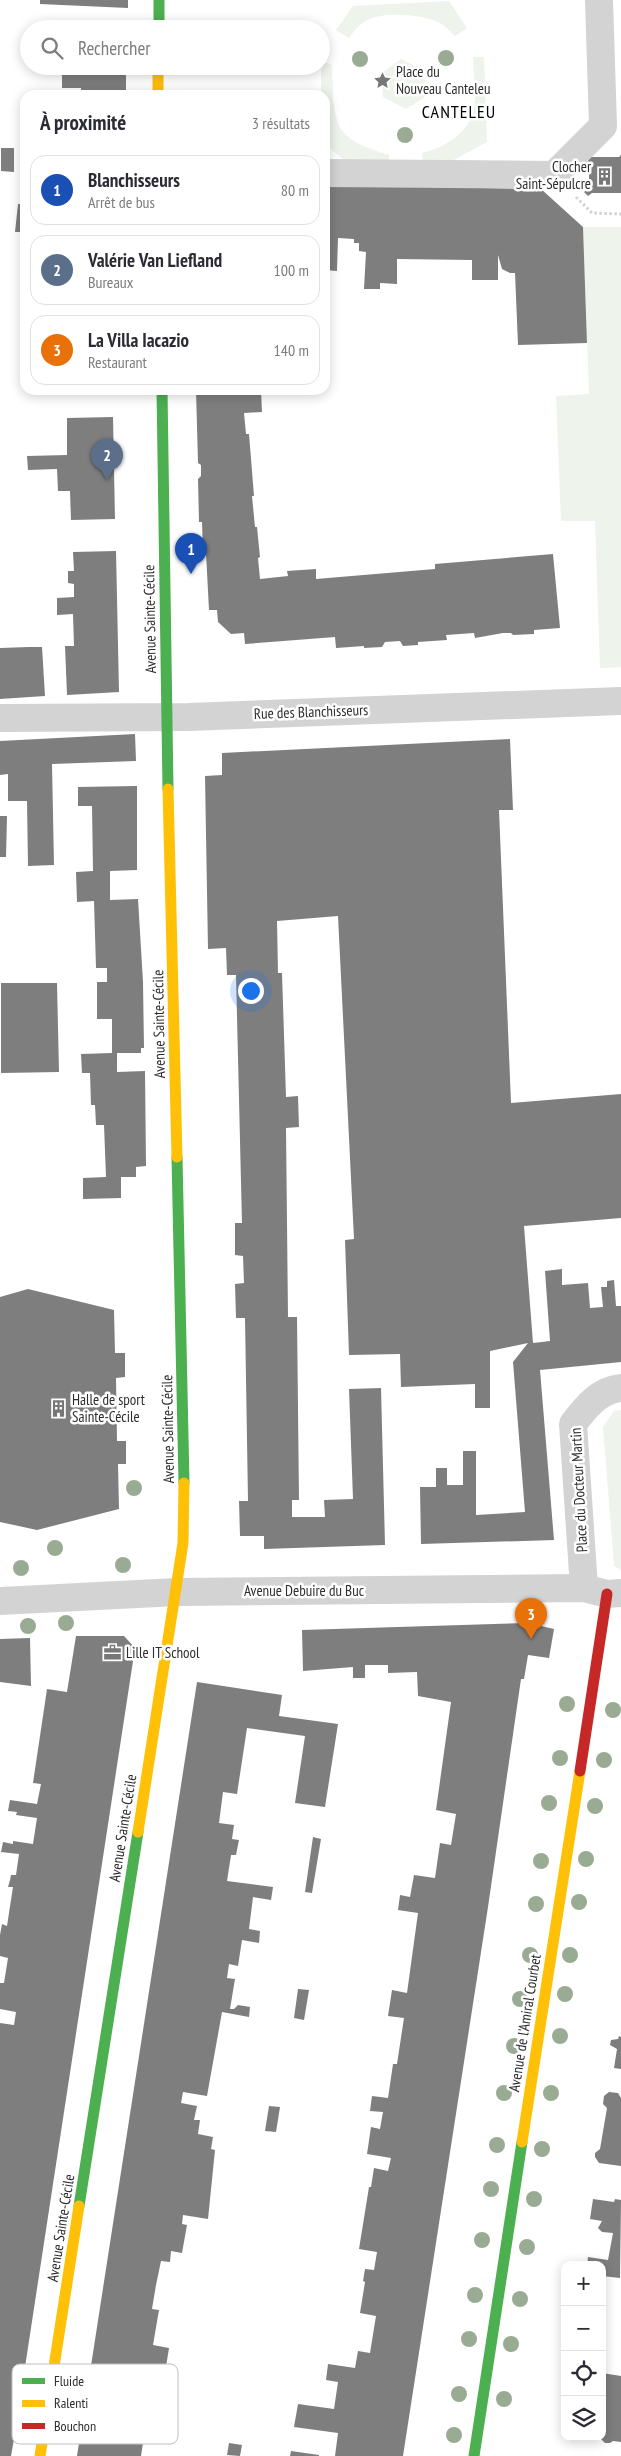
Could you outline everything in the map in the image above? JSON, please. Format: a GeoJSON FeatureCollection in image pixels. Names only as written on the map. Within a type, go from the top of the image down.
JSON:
{"type":"FeatureCollection","features":[{"type":"Feature","properties":{"kind":"street"},"geometry":{"type":"LineString","coordinates":[[158,20],[159,0]]}},
{"type":"Feature","properties":{"kind":"street"},"geometry":{"type":"LineString","coordinates":[[330,173],[554,175],[603,126],[599,0]]}},
{"type":"Feature","properties":{"kind":"street"},"geometry":{"type":"LineString","coordinates":[[158,75],[158,90]]}},
{"type":"Feature","properties":{"kind":"street","name":"Avenue Sainte-Cécile"},"geometry":{"type":"LineString","coordinates":[[54,2364],[168,1637],[177,1592],[183,1543],[184,1449],[166,716],[162,395]]}},
{"type":"Feature","properties":{"kind":"street","name":"Rue des Blanchisseurs"},"geometry":{"type":"LineString","coordinates":[[0,718],[166,716],[621,701]]}},
{"type":"Feature","properties":{"kind":"street","name":"Place du Docteur Martin"},"geometry":{"type":"LineString","coordinates":[[604,1592],[573,1424],[588,1405],[611,1389],[621,1388]]}},
{"type":"Feature","properties":{"kind":"street","name":"Avenue Debuire du Buc"},"geometry":{"type":"LineString","coordinates":[[0,1601],[177,1592],[604,1592]]}},
{"type":"Feature","properties":{"kind":"street","name":"Avenue de l'Amiral Courbet"},"geometry":{"type":"LineString","coordinates":[[474,2456],[604,1592]]}},
{"type":"Feature","properties":{"kind":"path"},"geometry":{"type":"LineString","coordinates":[[554,175],[592,213],[621,214]]}},
{"type":"Feature","properties":{"kind":"shaded area"},"geometry":{"type":"Polygon","coordinates":[[[449,1],[467,28],[455,36],[442,24],[433,20],[403,15],[373,18],[361,24],[349,38],[336,30],[353,6],[449,1]]]}},
{"type":"Feature","properties":{"kind":"shaded area"},"geometry":{"type":"Polygon","coordinates":[[[473,57],[484,57],[487,142],[454,160],[423,161],[422,153],[439,147],[454,138],[471,118],[475,96],[473,57]]]}},
{"type":"Feature","properties":{"kind":"shaded area"},"geometry":{"type":"Polygon","coordinates":[[[401,59],[425,71],[425,97],[406,109],[383,97],[382,73],[401,59]]]}},
{"type":"Feature","properties":{"kind":"shaded area"},"geometry":{"type":"Polygon","coordinates":[[[330,64],[332,65],[335,110],[340,127],[354,141],[389,155],[389,160],[344,160],[330,148],[330,90],[321,90],[321,75],[330,75],[330,64]]]}},
{"type":"Feature","properties":{"kind":"shaded area"},"geometry":{"type":"Polygon","coordinates":[[[583,227],[621,227],[621,667],[600,668],[595,521],[561,521],[556,396],[589,394],[583,227]]]}},
{"type":"Feature","properties":{"kind":"shaded area"},"geometry":{"type":"Polygon","coordinates":[[[621,1410],[621,1570],[614,1566],[603,1427],[614,1411],[621,1410]]]}},
{"type":"Feature","properties":{"kind":"building"},"geometry":{"type":"Polygon","coordinates":[[[40,0],[128,0],[128,8],[40,4],[40,0]]]}},
{"type":"Feature","properties":{"kind":"building"},"geometry":{"type":"Polygon","coordinates":[[[62,75],[126,75],[126,90],[62,88],[62,75]]]}},
{"type":"Feature","properties":{"kind":"building"},"geometry":{"type":"Polygon","coordinates":[[[1,148],[14,148],[14,172],[1,171],[1,148]]]}},
{"type":"Feature","properties":{"kind":"building","name":"Clocher Saint-Sépulcre"},"geometry":{"type":"Polygon","coordinates":[[[621,155],[621,193],[592,193],[588,196],[584,192],[589,188],[589,165],[584,161],[590,157],[619,157],[621,155]]]}},
{"type":"Feature","properties":{"kind":"building"},"geometry":{"type":"Polygon","coordinates":[[[330,185],[541,189],[583,227],[587,343],[518,345],[515,273],[502,269],[498,255],[498,280],[472,280],[472,260],[397,259],[397,284],[380,283],[380,289],[364,289],[366,252],[359,251],[359,243],[354,243],[354,239],[338,238],[337,271],[330,270],[330,185]]]}},
{"type":"Feature","properties":{"kind":"building"},"geometry":{"type":"Polygon","coordinates":[[[18,204],[20,204],[20,232],[15,232],[18,204]]]}},
{"type":"Feature","properties":{"kind":"building"},"geometry":{"type":"Polygon","coordinates":[[[196,395],[261,395],[262,412],[244,413],[246,434],[249,434],[254,496],[252,496],[260,557],[258,558],[260,579],[288,576],[287,571],[316,569],[316,579],[435,569],[435,564],[553,554],[560,628],[534,630],[534,634],[513,635],[511,633],[503,633],[475,638],[474,633],[446,635],[447,640],[418,642],[418,645],[403,646],[400,641],[385,642],[382,647],[364,648],[364,646],[336,648],[335,637],[245,644],[244,633],[231,634],[218,622],[217,610],[209,610],[206,553],[203,553],[202,522],[199,522],[198,479],[201,476],[201,465],[198,463],[196,395]]]}},
{"type":"Feature","properties":{"kind":"building"},"geometry":{"type":"Polygon","coordinates":[[[113,417],[115,519],[71,520],[70,491],[58,491],[57,469],[28,470],[27,456],[67,455],[67,418],[113,417]]]}},
{"type":"Feature","properties":{"kind":"building"},"geometry":{"type":"Polygon","coordinates":[[[116,551],[119,692],[67,695],[65,646],[74,646],[73,614],[57,615],[57,598],[74,597],[74,584],[68,583],[68,571],[74,571],[73,552],[116,551]]]}},
{"type":"Feature","properties":{"kind":"building"},"geometry":{"type":"Polygon","coordinates":[[[42,647],[45,696],[0,699],[0,648],[42,647]]]}},
{"type":"Feature","properties":{"kind":"building"},"geometry":{"type":"Polygon","coordinates":[[[135,734],[136,761],[52,764],[54,865],[28,866],[27,801],[8,801],[8,774],[0,775],[0,741],[135,734]]]}},
{"type":"Feature","properties":{"kind":"building"},"geometry":{"type":"Polygon","coordinates":[[[510,739],[513,810],[499,810],[511,1103],[621,1094],[621,1218],[524,1226],[533,1343],[550,1341],[545,1271],[562,1269],[562,1285],[588,1283],[590,1308],[603,1307],[601,1287],[607,1287],[607,1281],[614,1280],[616,1306],[621,1306],[621,1362],[540,1370],[554,1540],[421,1544],[420,1487],[436,1487],[436,1468],[447,1468],[447,1485],[463,1485],[463,1451],[476,1451],[476,1515],[525,1512],[513,1362],[528,1343],[490,1351],[490,1408],[475,1408],[475,1384],[401,1387],[400,1354],[349,1355],[345,1240],[354,1239],[338,916],[277,921],[278,973],[282,973],[286,1097],[298,1096],[299,1127],[286,1128],[288,1317],[297,1317],[299,1500],[292,1500],[292,1517],[325,1517],[324,1500],[353,1499],[349,1389],[381,1388],[385,1545],[264,1549],[264,1536],[240,1536],[239,1501],[248,1501],[245,1318],[236,1318],[235,1284],[244,1283],[243,1256],[235,1255],[235,1223],[242,1223],[236,975],[227,975],[226,948],[208,949],[205,776],[222,775],[222,753],[510,739]]]}},
{"type":"Feature","properties":{"kind":"building"},"geometry":{"type":"Polygon","coordinates":[[[137,786],[137,870],[110,871],[110,900],[138,899],[143,982],[144,1048],[141,1048],[141,1053],[117,1053],[117,1072],[145,1071],[146,1166],[136,1167],[136,1177],[121,1177],[121,1198],[83,1199],[83,1178],[106,1177],[104,1125],[96,1125],[95,1105],[91,1105],[90,1073],[82,1073],[81,1054],[112,1053],[112,1019],[97,1019],[97,982],[107,982],[107,968],[96,968],[94,901],[77,902],[76,872],[93,871],[92,806],[78,806],[78,787],[137,786]]]}},
{"type":"Feature","properties":{"kind":"building"},"geometry":{"type":"Polygon","coordinates":[[[0,816],[7,816],[6,857],[0,857],[0,816]]]}},
{"type":"Feature","properties":{"kind":"building"},"geometry":{"type":"Polygon","coordinates":[[[1,983],[57,983],[59,1072],[1,1073],[1,983]]]}},
{"type":"Feature","properties":{"kind":"building","name":"Halle de sport Sainte-Cécile"},"geometry":{"type":"Polygon","coordinates":[[[28,1289],[114,1310],[115,1353],[125,1353],[125,1377],[116,1378],[117,1441],[126,1441],[126,1464],[118,1464],[119,1509],[37,1530],[0,1522],[0,1297],[28,1289]]]}},
{"type":"Feature","properties":{"kind":"building"},"geometry":{"type":"Polygon","coordinates":[[[528,1623],[554,1629],[549,1658],[528,1655],[524,1679],[521,1679],[488,1907],[403,2456],[335,2456],[338,2433],[294,2427],[298,2404],[334,2409],[338,2382],[326,2380],[328,2364],[355,2368],[358,2351],[370,2353],[376,2316],[360,2313],[365,2269],[374,2270],[377,2252],[359,2249],[374,2168],[388,2171],[391,2158],[367,2154],[371,2127],[380,2129],[383,2112],[370,2111],[372,2096],[388,2098],[393,2064],[397,2064],[404,2018],[388,2016],[392,1990],[407,1993],[418,1913],[398,1910],[400,1895],[410,1897],[414,1875],[435,1878],[440,1843],[451,1845],[456,1814],[436,1810],[451,1702],[418,1696],[417,1672],[388,1673],[388,1665],[365,1665],[365,1678],[353,1678],[353,1667],[303,1671],[302,1630],[528,1623]]]}},
{"type":"Feature","properties":{"kind":"building"},"geometry":{"type":"Polygon","coordinates":[[[76,1636],[124,1636],[135,1648],[25,2364],[12,2364],[13,2444],[11,2456],[0,2456],[0,2023],[14,2025],[16,2012],[0,2009],[0,1983],[4,1983],[8,1958],[0,1956],[0,1935],[2,1924],[7,1926],[13,1887],[8,1887],[11,1875],[16,1875],[19,1854],[1,1852],[3,1842],[13,1844],[13,1841],[33,1844],[37,1818],[16,1815],[17,1812],[8,1811],[10,1800],[37,1804],[41,1784],[33,1783],[47,1689],[67,1692],[76,1636]]]}},
{"type":"Feature","properties":{"kind":"building"},"geometry":{"type":"Polygon","coordinates":[[[30,1638],[31,1686],[0,1682],[0,1639],[30,1638]]]}},
{"type":"Feature","properties":{"kind":"building"},"geometry":{"type":"Polygon","coordinates":[[[197,1682],[282,1695],[279,1716],[338,1724],[325,1807],[295,1803],[305,1736],[247,1728],[237,1794],[223,1792],[219,1823],[234,1825],[232,1839],[239,1840],[236,1855],[231,1855],[227,1881],[273,1887],[271,1900],[253,1897],[249,1929],[260,1931],[259,1943],[242,1940],[238,1966],[229,1964],[227,1978],[235,1979],[230,2009],[234,2009],[238,2005],[250,2007],[249,2017],[222,2012],[207,2096],[183,2092],[181,2103],[197,2106],[194,2120],[200,2120],[198,2134],[213,2137],[211,2149],[215,2150],[208,2219],[183,2215],[182,2224],[187,2225],[182,2253],[171,2251],[170,2262],[161,2261],[152,2309],[159,2310],[153,2345],[169,2348],[166,2364],[91,2364],[197,1682]]]}},
{"type":"Feature","properties":{"kind":"building"},"geometry":{"type":"Polygon","coordinates":[[[313,1837],[321,1839],[312,1893],[305,1892],[313,1837]]]}},
{"type":"Feature","properties":{"kind":"building"},"geometry":{"type":"Polygon","coordinates":[[[298,1989],[309,1990],[304,2020],[294,2018],[298,1989]]]}},
{"type":"Feature","properties":{"kind":"building"},"geometry":{"type":"Polygon","coordinates":[[[619,2036],[621,2037],[621,2069],[614,2068],[617,2049],[610,2045],[611,2040],[618,2039],[619,2036]]]}},
{"type":"Feature","properties":{"kind":"building"},"geometry":{"type":"Polygon","coordinates":[[[609,2092],[618,2093],[621,2098],[621,2166],[599,2163],[595,2157],[595,2153],[600,2149],[607,2108],[603,2104],[604,2096],[609,2092]]]}},
{"type":"Feature","properties":{"kind":"building"},"geometry":{"type":"Polygon","coordinates":[[[269,2106],[280,2107],[276,2132],[265,2131],[269,2106]]]}},
{"type":"Feature","properties":{"kind":"building"},"geometry":{"type":"Polygon","coordinates":[[[593,2199],[614,2202],[615,2199],[621,2200],[620,2278],[606,2276],[606,2261],[588,2261],[588,2257],[608,2260],[613,2233],[602,2232],[598,2228],[602,2221],[590,2219],[593,2199]]]}},
{"type":"Feature","properties":{"kind":"building"},"geometry":{"type":"Polygon","coordinates":[[[606,2374],[621,2376],[621,2442],[605,2443],[603,2441],[606,2441],[606,2374]]]}},
{"type":"Feature","properties":{"kind":"building"},"geometry":{"type":"Polygon","coordinates":[[[229,2443],[242,2445],[240,2456],[227,2455],[229,2443]]]}},
{"type":"Feature","properties":{"kind":"building"},"geometry":{"type":"Polygon","coordinates":[[[79,2444],[143,2444],[141,2456],[77,2456],[79,2444]]]}},
{"type":"Feature","properties":{"kind":"building"},"geometry":{"type":"Polygon","coordinates":[[[291,2451],[319,2455],[319,2456],[290,2456],[291,2451]]]}},
{"type":"Feature","properties":{"kind":"traffic: fast"},"geometry":{"type":"LineString","coordinates":[[159,0],[159,20]]}},
{"type":"Feature","properties":{"kind":"traffic: fast"},"geometry":{"type":"LineString","coordinates":[[162,395],[168,789]]}},
{"type":"Feature","properties":{"kind":"traffic: fast"},"geometry":{"type":"LineString","coordinates":[[177,1157],[184,1483]]}},
{"type":"Feature","properties":{"kind":"traffic: fast"},"geometry":{"type":"LineString","coordinates":[[79,2206],[138,1832]]}},
{"type":"Feature","properties":{"kind":"traffic: fast"},"geometry":{"type":"LineString","coordinates":[[474,2456],[522,2142]]}},
{"type":"Feature","properties":{"kind":"traffic: slow"},"geometry":{"type":"LineString","coordinates":[[158,75],[158,90]]}},
{"type":"Feature","properties":{"kind":"traffic: slow"},"geometry":{"type":"LineString","coordinates":[[168,789],[177,1157]]}},
{"type":"Feature","properties":{"kind":"traffic: slow"},"geometry":{"type":"LineString","coordinates":[[138,1832],[183,1543],[184,1483]]}},
{"type":"Feature","properties":{"kind":"traffic: slow"},"geometry":{"type":"LineString","coordinates":[[522,2142],[580,1771]]}},
{"type":"Feature","properties":{"kind":"traffic: slow"},"geometry":{"type":"LineString","coordinates":[[54,2364],[79,2206]]}},
{"type":"Feature","properties":{"kind":"traffic: slow"},"geometry":{"type":"LineString","coordinates":[[40,2456],[42,2444]]}},
{"type":"Feature","properties":{"kind":"traffic: jam"},"geometry":{"type":"LineString","coordinates":[[580,1771],[607,1594]]}},
{"type":"Feature","properties":{"kind":"place","name":"Place du Nouveau Canteleu"},"geometry":{"type":"Point","coordinates":[382,81]}},
{"type":"Feature","properties":{"kind":"place","name":"Clocher Saint-Sépulcre"},"geometry":{"type":"Point","coordinates":[605,176]}},
{"type":"Feature","properties":{"kind":"place","name":"Valérie Van Liefland"},"geometry":{"type":"Point","coordinates":[107,480]}},
{"type":"Feature","properties":{"kind":"place","name":"Blanchisseurs"},"geometry":{"type":"Point","coordinates":[191,574]}},
{"type":"Feature","properties":{"kind":"place","name":"Halle de sport Sainte-Cécile"},"geometry":{"type":"Point","coordinates":[58,1409]}},
{"type":"Feature","properties":{"kind":"place","name":"La Villa Iacazio"},"geometry":{"type":"Point","coordinates":[531,1639]}},
{"type":"Feature","properties":{"kind":"place","name":"Lille IT School"},"geometry":{"type":"Point","coordinates":[112,1653]}},
{"type":"Feature","properties":{"kind":"district","name":"CANTELEU"},"geometry":{"type":"Point","coordinates":[459,112]}}]}
